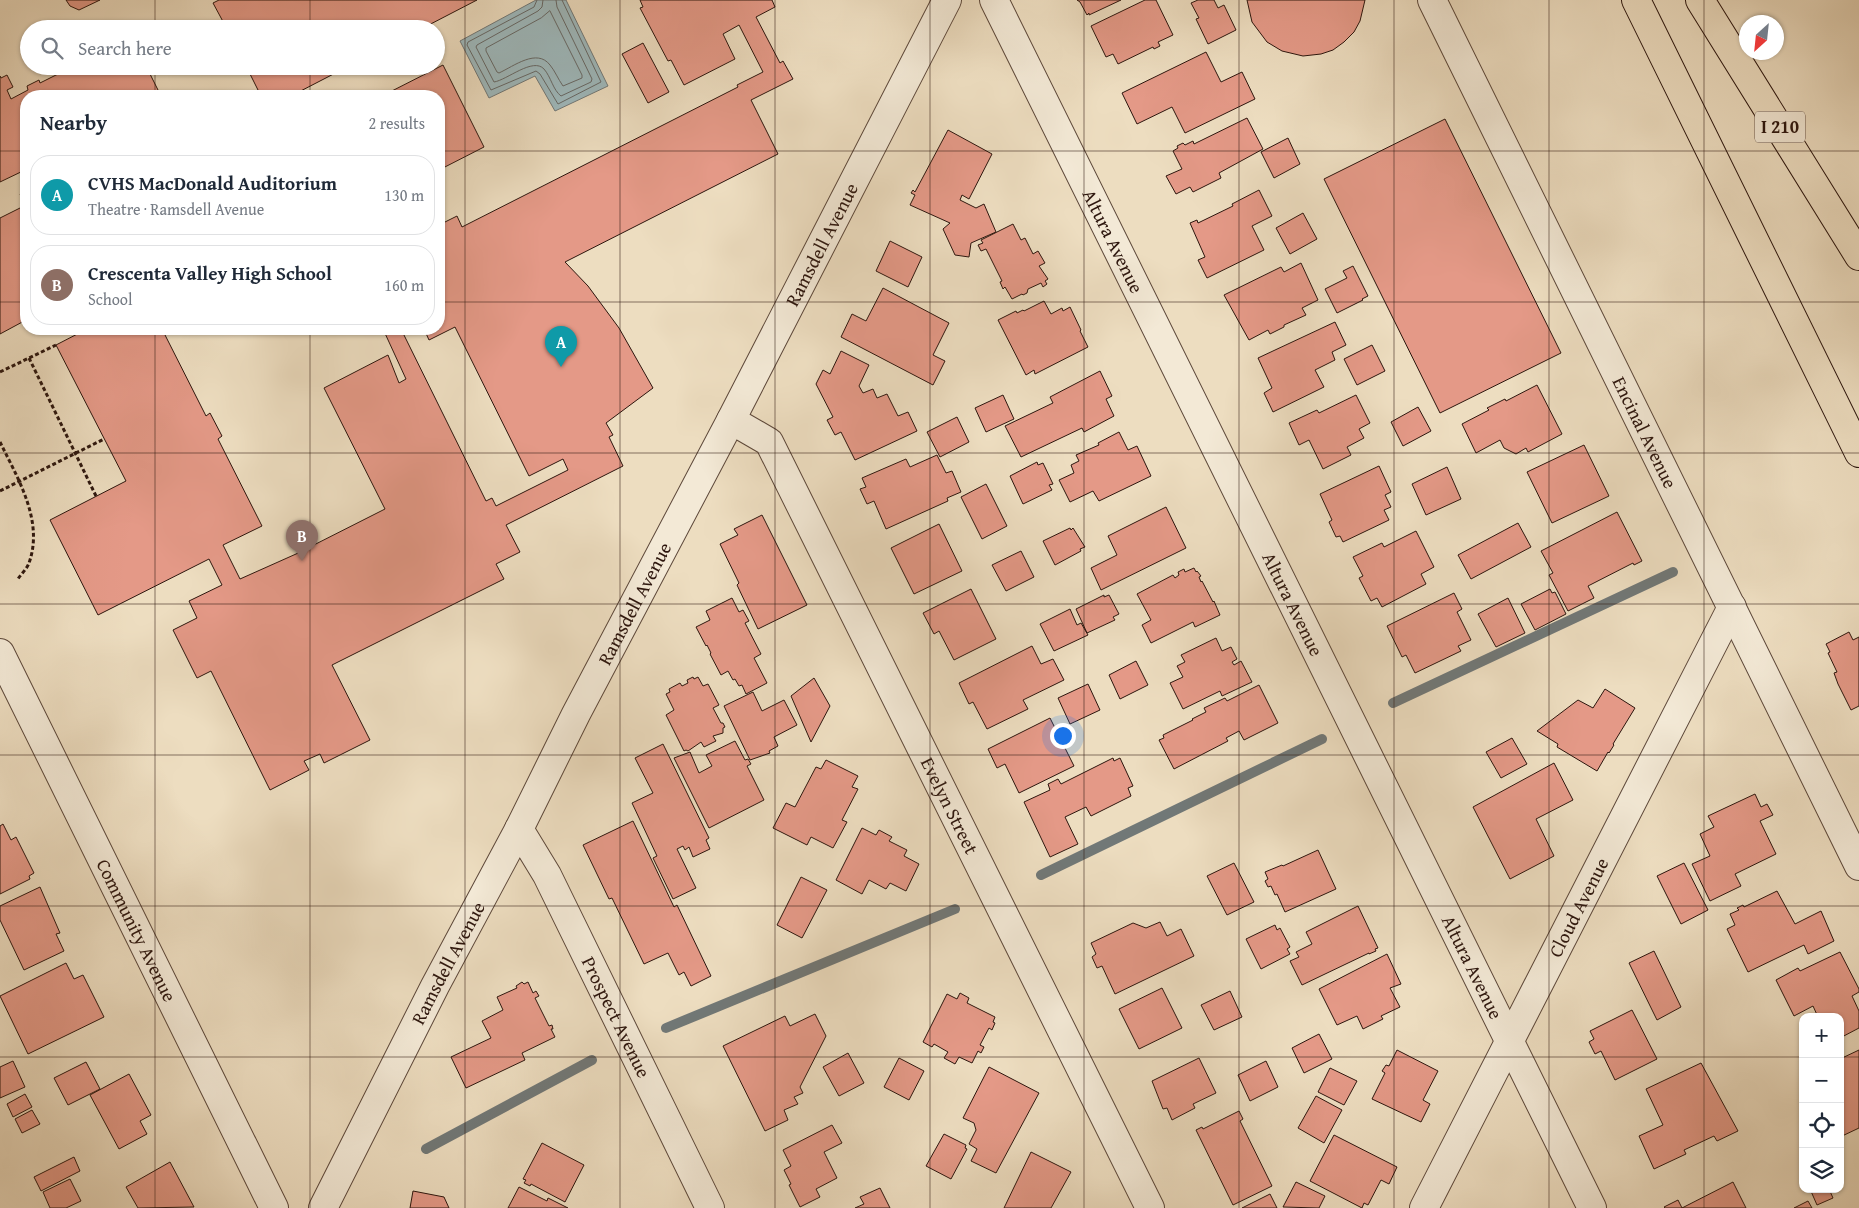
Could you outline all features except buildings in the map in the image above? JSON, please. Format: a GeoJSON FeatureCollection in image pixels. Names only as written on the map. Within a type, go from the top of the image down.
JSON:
{"type":"FeatureCollection","features":[{"type":"Feature","properties":{"kind":"highway"},"geometry":{"type":"LineString","coordinates":[[1636,0],[1859,453]]}},
{"type":"Feature","properties":{"kind":"highway","name":"I 210"},"geometry":{"type":"LineString","coordinates":[[1700,0],[1859,256]]}},
{"type":"Feature","properties":{"kind":"street","name":"Ramsdell Avenue"},"geometry":{"type":"LineString","coordinates":[[323,1208],[435,986],[519,829],[581,705],[731,420],[947,0]]}},
{"type":"Feature","properties":{"kind":"street","name":"Altura Avenue"},"geometry":{"type":"LineString","coordinates":[[994,0],[1592,1208]]}},
{"type":"Feature","properties":{"kind":"street","name":"Encinal Avenue"},"geometry":{"type":"LineString","coordinates":[[1432,0],[1859,866]]}},
{"type":"Feature","properties":{"kind":"street","name":"Evelyn Street"},"geometry":{"type":"LineString","coordinates":[[731,420],[769,442],[1150,1208]]}},
{"type":"Feature","properties":{"kind":"street","name":"Cloud Avenue"},"geometry":{"type":"LineString","coordinates":[[1424,1208],[1732,607]]}},
{"type":"Feature","properties":{"kind":"street","name":"Community Avenue"},"geometry":{"type":"LineString","coordinates":[[0,653],[274,1208]]}},
{"type":"Feature","properties":{"kind":"street","name":"Prospect Avenue"},"geometry":{"type":"LineString","coordinates":[[519,829],[547,875],[710,1208]]}},
{"type":"Feature","properties":{"kind":"path"},"geometry":{"type":"LineString","coordinates":[[0,372],[56,344]]}},
{"type":"Feature","properties":{"kind":"path"},"geometry":{"type":"LineString","coordinates":[[29,358],[96,496]]}},
{"type":"Feature","properties":{"kind":"path"},"geometry":{"type":"LineString","coordinates":[[0,491],[104,440]]}},
{"type":"Feature","properties":{"kind":"path"},"geometry":{"type":"LineString","coordinates":[[0,442],[32,514],[33,545],[29,565],[18,579]]}},
{"type":"Feature","properties":{"kind":"water"},"geometry":{"type":"Polygon","coordinates":[[[536,0],[566,0],[608,86],[555,111],[535,76],[489,98],[460,41],[536,0]]]}},
{"type":"Feature","properties":{"kind":"waterway"},"geometry":{"type":"LineString","coordinates":[[1393,703],[1673,572]]}},
{"type":"Feature","properties":{"kind":"waterway"},"geometry":{"type":"LineString","coordinates":[[1041,875],[1322,739]]}},
{"type":"Feature","properties":{"kind":"waterway"},"geometry":{"type":"LineString","coordinates":[[666,1028],[955,909]]}},
{"type":"Feature","properties":{"kind":"waterway"},"geometry":{"type":"LineString","coordinates":[[426,1149],[592,1060]]}},
{"type":"Feature","properties":{"kind":"place","name":"CVHS MacDonald Auditorium"},"geometry":{"type":"Point","coordinates":[561,367]}},
{"type":"Feature","properties":{"kind":"place","name":"Crescenta Valley High School"},"geometry":{"type":"Point","coordinates":[302,561]}}]}
